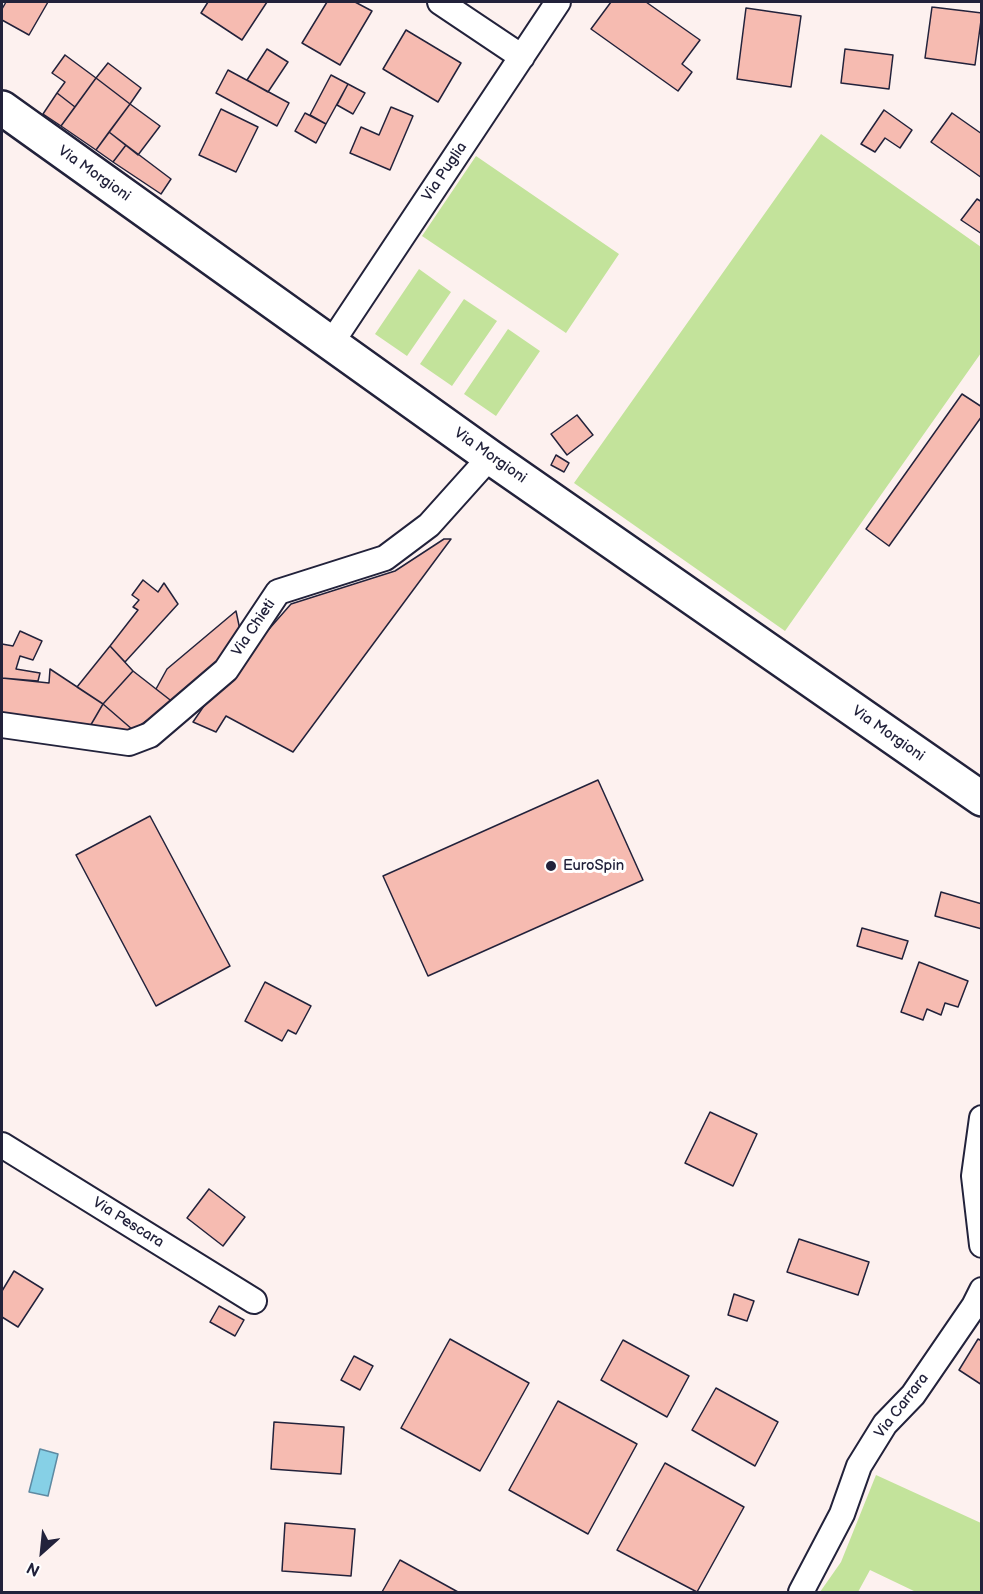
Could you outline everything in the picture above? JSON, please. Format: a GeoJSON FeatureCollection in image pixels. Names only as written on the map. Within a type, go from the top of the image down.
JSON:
{"type":"FeatureCollection","features":[{"type":"Feature","properties":{"kind":"main road","name":"Via Morgioni"},"geometry":{"type":"LineString","coordinates":[[2,108],[490,457],[981,799]]}},
{"type":"Feature","properties":{"kind":"street"},"geometry":{"type":"LineString","coordinates":[[441,2],[522,57]]}},
{"type":"Feature","properties":{"kind":"street","name":"Via Puglia"},"geometry":{"type":"LineString","coordinates":[[332,342],[558,2]]}},
{"type":"Feature","properties":{"kind":"street","name":"Via Chieti"},"geometry":{"type":"LineString","coordinates":[[2,725],[129,742],[150,735],[226,670],[279,592],[385,558],[429,525],[490,457]]}},
{"type":"Feature","properties":{"kind":"street"},"geometry":{"type":"LineString","coordinates":[[981,1118],[974,1176],[981,1245]]}},
{"type":"Feature","properties":{"kind":"street","name":"Via Pescara"},"geometry":{"type":"LineString","coordinates":[[2,1145],[254,1301]]}},
{"type":"Feature","properties":{"kind":"street","name":"Via Carrara"},"geometry":{"type":"LineString","coordinates":[[801,1593],[842,1514],[859,1466],[885,1424],[913,1395],[974,1306],[981,1290]]}},
{"type":"Feature","properties":{"kind":"green space"},"geometry":{"type":"Polygon","coordinates":[[[821,134],[981,247],[981,353],[785,631],[574,483],[821,134]]]}},
{"type":"Feature","properties":{"kind":"green space"},"geometry":{"type":"Polygon","coordinates":[[[476,156],[619,254],[566,333],[422,236],[476,156]]]}},
{"type":"Feature","properties":{"kind":"green space"},"geometry":{"type":"Polygon","coordinates":[[[419,269],[451,292],[407,356],[375,334],[419,269]]]}},
{"type":"Feature","properties":{"kind":"green space"},"geometry":{"type":"Polygon","coordinates":[[[464,299],[497,321],[452,386],[420,364],[464,299]]]}},
{"type":"Feature","properties":{"kind":"green space"},"geometry":{"type":"Polygon","coordinates":[[[508,329],[540,351],[496,416],[464,394],[508,329]]]}},
{"type":"Feature","properties":{"kind":"green space"},"geometry":{"type":"Polygon","coordinates":[[[876,1475],[981,1523],[981,1592],[916,1592],[870,1570],[858,1592],[820,1592],[841,1562],[876,1475]]]}},
{"type":"Feature","properties":{"kind":"water"},"geometry":{"type":"Polygon","coordinates":[[[40,1449],[58,1454],[48,1496],[29,1492],[40,1449]]]}},
{"type":"Feature","properties":{"kind":"building"},"geometry":{"type":"Polygon","coordinates":[[[6,2],[48,2],[29,35],[2,20],[2,9],[6,2]]]}},
{"type":"Feature","properties":{"kind":"building"},"geometry":{"type":"Polygon","coordinates":[[[208,2],[267,2],[242,40],[201,13],[208,2]]]}},
{"type":"Feature","properties":{"kind":"building"},"geometry":{"type":"Polygon","coordinates":[[[327,2],[355,2],[372,11],[340,65],[302,43],[327,2]]]}},
{"type":"Feature","properties":{"kind":"building"},"geometry":{"type":"Polygon","coordinates":[[[611,2],[646,2],[700,40],[682,64],[692,72],[678,91],[591,29],[611,2]]]}},
{"type":"Feature","properties":{"kind":"building"},"geometry":{"type":"Polygon","coordinates":[[[932,7],[982,13],[975,65],[925,58],[932,7]]]}},
{"type":"Feature","properties":{"kind":"building"},"geometry":{"type":"Polygon","coordinates":[[[746,8],[801,16],[791,87],[737,79],[746,8]]]}},
{"type":"Feature","properties":{"kind":"building"},"geometry":{"type":"Polygon","coordinates":[[[406,30],[461,63],[438,102],[383,69],[406,30]]]}},
{"type":"Feature","properties":{"kind":"building"},"geometry":{"type":"Polygon","coordinates":[[[267,49],[288,62],[268,92],[247,80],[267,49]]]}},
{"type":"Feature","properties":{"kind":"building"},"geometry":{"type":"Polygon","coordinates":[[[845,49],[893,55],[889,89],[841,83],[845,49]]]}},
{"type":"Feature","properties":{"kind":"building"},"geometry":{"type":"Polygon","coordinates":[[[65,55],[96,78],[75,107],[57,93],[65,82],[52,73],[65,55]]]}},
{"type":"Feature","properties":{"kind":"building"},"geometry":{"type":"Polygon","coordinates":[[[108,63],[141,88],[130,104],[96,78],[108,63]]]}},
{"type":"Feature","properties":{"kind":"building"},"geometry":{"type":"Polygon","coordinates":[[[228,70],[289,103],[277,126],[216,93],[228,70]]]}},
{"type":"Feature","properties":{"kind":"building"},"geometry":{"type":"Polygon","coordinates":[[[331,75],[348,84],[326,124],[310,115],[331,75]]]}},
{"type":"Feature","properties":{"kind":"building"},"geometry":{"type":"Polygon","coordinates":[[[96,78],[130,104],[96,150],[61,126],[96,78]]]}},
{"type":"Feature","properties":{"kind":"building"},"geometry":{"type":"Polygon","coordinates":[[[348,84],[365,93],[353,114],[337,105],[348,84]]]}},
{"type":"Feature","properties":{"kind":"building"},"geometry":{"type":"Polygon","coordinates":[[[57,93],[75,107],[61,126],[43,114],[57,93]]]}},
{"type":"Feature","properties":{"kind":"building"},"geometry":{"type":"Polygon","coordinates":[[[130,104],[160,126],[138,155],[109,132],[130,104]]]}},
{"type":"Feature","properties":{"kind":"building"},"geometry":{"type":"Polygon","coordinates":[[[391,107],[413,116],[390,170],[350,153],[361,127],[379,135],[391,107]]]}},
{"type":"Feature","properties":{"kind":"building"},"geometry":{"type":"Polygon","coordinates":[[[221,109],[258,127],[236,172],[199,155],[221,109]]]}},
{"type":"Feature","properties":{"kind":"building"},"geometry":{"type":"Polygon","coordinates":[[[884,110],[912,130],[900,148],[885,138],[875,152],[861,144],[884,110]]]}},
{"type":"Feature","properties":{"kind":"building"},"geometry":{"type":"Polygon","coordinates":[[[305,113],[326,124],[316,143],[295,131],[305,113]]]}},
{"type":"Feature","properties":{"kind":"building"},"geometry":{"type":"Polygon","coordinates":[[[952,113],[982,134],[982,178],[931,142],[952,113]]]}},
{"type":"Feature","properties":{"kind":"building"},"geometry":{"type":"Polygon","coordinates":[[[109,132],[126,145],[113,162],[96,150],[109,132]]]}},
{"type":"Feature","properties":{"kind":"building"},"geometry":{"type":"Polygon","coordinates":[[[126,145],[171,179],[161,194],[113,162],[126,145]]]}},
{"type":"Feature","properties":{"kind":"building"},"geometry":{"type":"Polygon","coordinates":[[[977,199],[982,202],[982,234],[961,220],[977,199]]]}},
{"type":"Feature","properties":{"kind":"building"},"geometry":{"type":"Polygon","coordinates":[[[962,394],[982,407],[982,416],[889,546],[866,529],[962,394]]]}},
{"type":"Feature","properties":{"kind":"building"},"geometry":{"type":"Polygon","coordinates":[[[577,415],[593,435],[567,455],[551,434],[577,415]]]}},
{"type":"Feature","properties":{"kind":"building"},"geometry":{"type":"Polygon","coordinates":[[[556,455],[569,463],[564,472],[551,465],[556,455]]]}},
{"type":"Feature","properties":{"kind":"building"},"geometry":{"type":"Polygon","coordinates":[[[444,539],[451,539],[293,752],[226,716],[216,732],[193,722],[212,694],[291,604],[395,571],[444,539]]]}},
{"type":"Feature","properties":{"kind":"building"},"geometry":{"type":"Polygon","coordinates":[[[143,580],[158,592],[164,583],[178,604],[125,662],[110,646],[138,610],[133,607],[139,600],[132,595],[143,580]]]}},
{"type":"Feature","properties":{"kind":"building"},"geometry":{"type":"Polygon","coordinates":[[[236,611],[240,630],[219,663],[174,703],[156,689],[167,669],[236,611]]]}},
{"type":"Feature","properties":{"kind":"building"},"geometry":{"type":"Polygon","coordinates":[[[20,631],[42,641],[33,660],[20,656],[16,669],[40,673],[38,681],[2,678],[2,644],[13,646],[20,631]]]}},
{"type":"Feature","properties":{"kind":"building"},"geometry":{"type":"Polygon","coordinates":[[[110,646],[133,671],[103,704],[77,687],[110,646]]]}},
{"type":"Feature","properties":{"kind":"building"},"geometry":{"type":"Polygon","coordinates":[[[50,669],[103,704],[89,728],[2,716],[2,678],[49,683],[50,669]]]}},
{"type":"Feature","properties":{"kind":"building"},"geometry":{"type":"Polygon","coordinates":[[[133,671],[174,703],[133,730],[103,704],[133,671]]]}},
{"type":"Feature","properties":{"kind":"building"},"geometry":{"type":"Polygon","coordinates":[[[103,704],[133,730],[126,734],[89,728],[103,704]]]}},
{"type":"Feature","properties":{"kind":"building"},"geometry":{"type":"Polygon","coordinates":[[[598,780],[643,880],[428,976],[383,876],[598,780]]]}},
{"type":"Feature","properties":{"kind":"building"},"geometry":{"type":"Polygon","coordinates":[[[150,816],[230,966],[156,1006],[76,855],[150,816]]]}},
{"type":"Feature","properties":{"kind":"building"},"geometry":{"type":"Polygon","coordinates":[[[941,892],[982,904],[982,929],[935,916],[941,892]]]}},
{"type":"Feature","properties":{"kind":"building"},"geometry":{"type":"Polygon","coordinates":[[[862,928],[908,941],[902,959],[857,946],[862,928]]]}},
{"type":"Feature","properties":{"kind":"building"},"geometry":{"type":"Polygon","coordinates":[[[919,962],[968,981],[958,1007],[945,1003],[941,1015],[927,1009],[923,1020],[901,1012],[919,962]]]}},
{"type":"Feature","properties":{"kind":"building"},"geometry":{"type":"Polygon","coordinates":[[[265,982],[311,1006],[296,1034],[288,1030],[282,1041],[245,1021],[265,982]]]}},
{"type":"Feature","properties":{"kind":"building"},"geometry":{"type":"Polygon","coordinates":[[[710,1112],[757,1134],[733,1186],[685,1163],[710,1112]]]}},
{"type":"Feature","properties":{"kind":"building"},"geometry":{"type":"Polygon","coordinates":[[[209,1189],[245,1217],[223,1246],[187,1218],[209,1189]]]}},
{"type":"Feature","properties":{"kind":"building"},"geometry":{"type":"Polygon","coordinates":[[[799,1239],[869,1262],[858,1295],[787,1272],[799,1239]]]}},
{"type":"Feature","properties":{"kind":"building"},"geometry":{"type":"Polygon","coordinates":[[[14,1271],[43,1289],[18,1327],[2,1317],[2,1291],[14,1271]]]}},
{"type":"Feature","properties":{"kind":"building"},"geometry":{"type":"Polygon","coordinates":[[[734,1294],[754,1301],[747,1321],[728,1315],[734,1294]]]}},
{"type":"Feature","properties":{"kind":"building"},"geometry":{"type":"Polygon","coordinates":[[[219,1306],[244,1320],[235,1336],[210,1322],[219,1306]]]}},
{"type":"Feature","properties":{"kind":"building"},"geometry":{"type":"Polygon","coordinates":[[[450,1339],[529,1383],[480,1471],[401,1428],[450,1339]]]}},
{"type":"Feature","properties":{"kind":"building"},"geometry":{"type":"Polygon","coordinates":[[[978,1339],[982,1341],[982,1385],[959,1370],[978,1339]]]}},
{"type":"Feature","properties":{"kind":"building"},"geometry":{"type":"Polygon","coordinates":[[[623,1340],[689,1376],[667,1417],[601,1380],[623,1340]]]}},
{"type":"Feature","properties":{"kind":"building"},"geometry":{"type":"Polygon","coordinates":[[[354,1356],[373,1366],[360,1390],[341,1380],[354,1356]]]}},
{"type":"Feature","properties":{"kind":"building"},"geometry":{"type":"Polygon","coordinates":[[[716,1388],[778,1422],[755,1466],[692,1430],[716,1388]]]}},
{"type":"Feature","properties":{"kind":"building"},"geometry":{"type":"Polygon","coordinates":[[[558,1401],[637,1444],[588,1534],[509,1490],[558,1401]]]}},
{"type":"Feature","properties":{"kind":"building"},"geometry":{"type":"Polygon","coordinates":[[[274,1422],[344,1427],[341,1474],[271,1469],[274,1422]]]}},
{"type":"Feature","properties":{"kind":"building"},"geometry":{"type":"Polygon","coordinates":[[[665,1463],[744,1507],[697,1592],[617,1550],[665,1463]]]}},
{"type":"Feature","properties":{"kind":"building"},"geometry":{"type":"Polygon","coordinates":[[[285,1523],[355,1529],[351,1576],[282,1571],[285,1523]]]}},
{"type":"Feature","properties":{"kind":"building"},"geometry":{"type":"Polygon","coordinates":[[[400,1560],[458,1592],[382,1592],[400,1560]]]}},
{"type":"Feature","properties":{"kind":"place","name":"EuroSpin"},"geometry":{"type":"Point","coordinates":[551,866]}}]}
